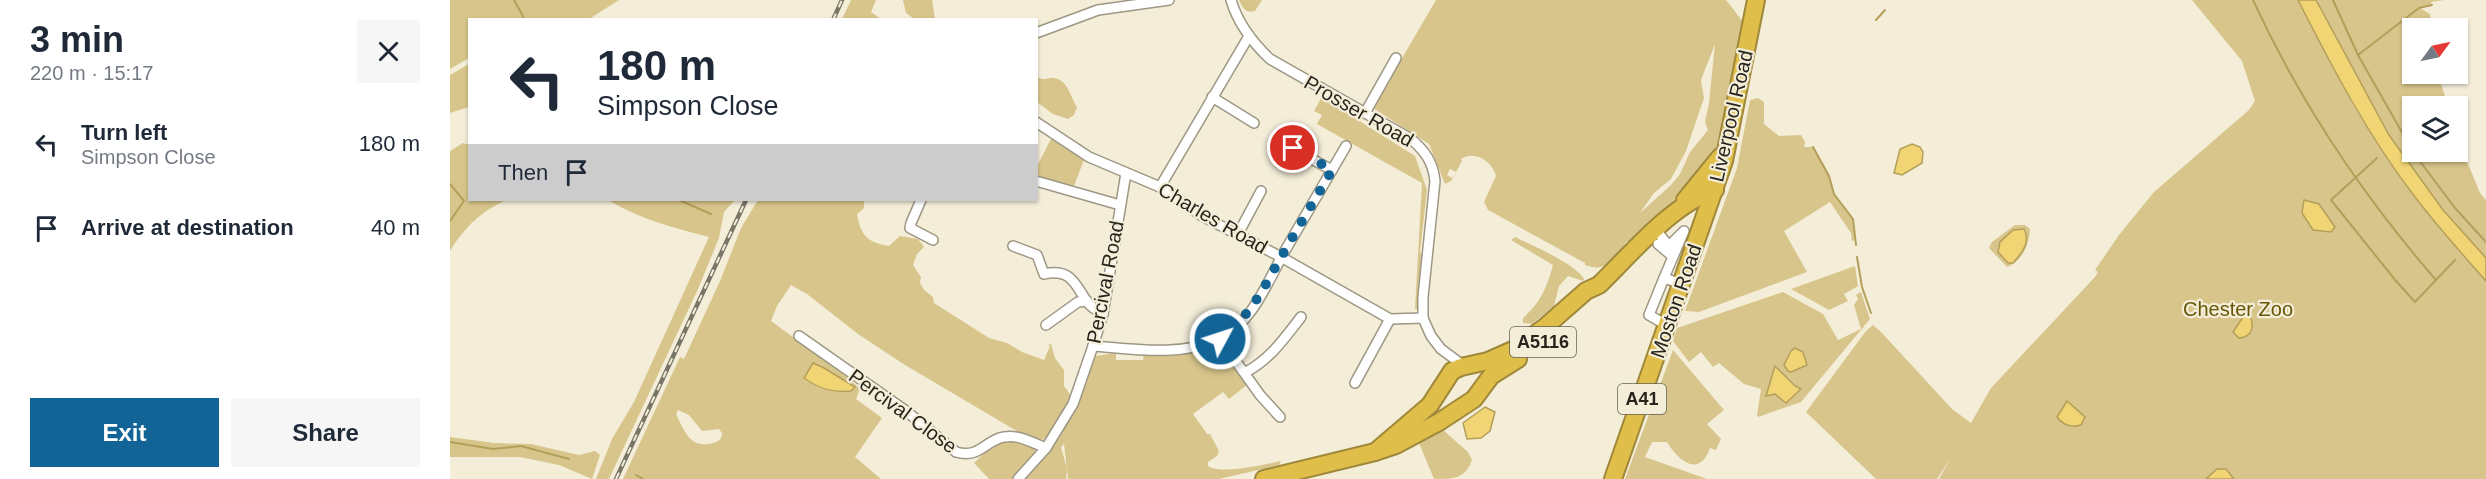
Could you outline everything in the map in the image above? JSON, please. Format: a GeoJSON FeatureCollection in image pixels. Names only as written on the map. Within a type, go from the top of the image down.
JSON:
{"type":"FeatureCollection","features":[{"type":"Feature","properties":{"kind":"highway","name":"Liverpool Road"},"geometry":{"type":"LineString","coordinates":[[1467,367],[1498,358],[1524,343],[1586,291],[1599,285],[1661,231],[1690,202],[1715,190],[1730,137],[1756,0]]}},
{"type":"Feature","properties":{"kind":"highway"},"geometry":{"type":"LineString","coordinates":[[1661,231],[1710,171],[1730,137]]}},
{"type":"Feature","properties":{"kind":"highway","name":"Moston Road"},"geometry":{"type":"LineString","coordinates":[[1613,479],[1715,190]]}},
{"type":"Feature","properties":{"kind":"highway","name":"Liverpool Road"},"geometry":{"type":"LineString","coordinates":[[1264,479],[1374,452],[1424,431],[1475,396],[1495,373],[1529,352],[1557,330],[1592,296],[1599,285]]}},
{"type":"Feature","properties":{"kind":"highway"},"geometry":{"type":"LineString","coordinates":[[1446,380],[1448,393],[1457,401],[1475,396],[1480,378],[1473,369],[1467,367]]}},
{"type":"Feature","properties":{"kind":"highway","name":"A5116"},"geometry":{"type":"LineString","coordinates":[[1446,380],[1456,368],[1467,367]]}},
{"type":"Feature","properties":{"kind":"highway","name":"Liverpool Road"},"geometry":{"type":"LineString","coordinates":[[1374,452],[1430,405],[1446,380]]}},
{"type":"Feature","properties":{"kind":"street"},"geometry":{"type":"LineString","coordinates":[[1038,32],[1121,3],[1169,0]]}},
{"type":"Feature","properties":{"kind":"street","name":"Prosser Road"},"geometry":{"type":"LineString","coordinates":[[1231,0],[1242,26],[1270,58],[1411,139],[1422,148],[1434,170],[1435,181],[1423,297],[1424,318],[1440,349],[1446,380]]}},
{"type":"Feature","properties":{"kind":"street"},"geometry":{"type":"LineString","coordinates":[[1161,187],[1249,36]]}},
{"type":"Feature","properties":{"kind":"street"},"geometry":{"type":"LineString","coordinates":[[1365,113],[1396,58]]}},
{"type":"Feature","properties":{"kind":"street"},"geometry":{"type":"LineString","coordinates":[[1212,97],[1254,123]]}},
{"type":"Feature","properties":{"kind":"street","name":"Charles Road"},"geometry":{"type":"LineString","coordinates":[[1038,123],[1089,157],[1161,187],[1202,216],[1281,257],[1390,319]]}},
{"type":"Feature","properties":{"kind":"street"},"geometry":{"type":"LineString","coordinates":[[1093,346],[1168,350],[1194,347],[1220,339],[1243,321],[1255,305],[1346,146]]}},
{"type":"Feature","properties":{"kind":"street"},"geometry":{"type":"LineString","coordinates":[[1293,148],[1332,170]]}},
{"type":"Feature","properties":{"kind":"street","name":"Percival Road"},"geometry":{"type":"LineString","coordinates":[[1018,479],[1046,448],[1073,404],[1103,315],[1126,173]]}},
{"type":"Feature","properties":{"kind":"street"},"geometry":{"type":"LineString","coordinates":[[1038,182],[1120,205]]}},
{"type":"Feature","properties":{"kind":"street"},"geometry":{"type":"LineString","coordinates":[[1238,234],[1261,191]]}},
{"type":"Feature","properties":{"kind":"street"},"geometry":{"type":"LineString","coordinates":[[921,201],[910,228],[933,240]]}},
{"type":"Feature","properties":{"kind":"street"},"geometry":{"type":"LineString","coordinates":[[1661,231],[1670,246],[1684,231],[1649,315],[1668,326]]}},
{"type":"Feature","properties":{"kind":"street"},"geometry":{"type":"LineString","coordinates":[[1661,231],[1673,256],[1690,263]]}},
{"type":"Feature","properties":{"kind":"street"},"geometry":{"type":"LineString","coordinates":[[1013,246],[1037,255],[1044,274],[1074,281],[1087,301],[1103,315]]}},
{"type":"Feature","properties":{"kind":"street"},"geometry":{"type":"LineString","coordinates":[[1664,278],[1682,284]]}},
{"type":"Feature","properties":{"kind":"street"},"geometry":{"type":"LineString","coordinates":[[1046,325],[1078,303],[1087,301]]}},
{"type":"Feature","properties":{"kind":"street"},"geometry":{"type":"LineString","coordinates":[[1246,372],[1262,364],[1301,317]]}},
{"type":"Feature","properties":{"kind":"street"},"geometry":{"type":"LineString","coordinates":[[1355,383],[1390,319],[1424,318]]}},
{"type":"Feature","properties":{"kind":"street","name":"Percival Close"},"geometry":{"type":"LineString","coordinates":[[800,336],[906,411],[956,452],[965,455],[978,452],[1003,437],[1021,438],[1046,448]]}},
{"type":"Feature","properties":{"kind":"street"},"geometry":{"type":"LineString","coordinates":[[1220,339],[1246,372],[1260,395],[1280,417]]}},
{"type":"Feature","properties":{"kind":"street","name":"Prosser Road"},"geometry":{"type":"LineString","coordinates":[[1440,349],[1467,367]]}},
{"type":"Feature","properties":{"kind":"green space"},"geometry":{"type":"Polygon","coordinates":[[[450,0],[619,0],[591,18],[468,18],[468,59],[450,69],[450,0]]]}},
{"type":"Feature","properties":{"kind":"green space"},"geometry":{"type":"Polygon","coordinates":[[[851,0],[876,0],[871,12],[880,18],[842,18],[851,0]]]}},
{"type":"Feature","properties":{"kind":"green space"},"geometry":{"type":"Polygon","coordinates":[[[903,0],[932,0],[935,18],[913,18],[906,13],[903,0]]]}},
{"type":"Feature","properties":{"kind":"green space"},"geometry":{"type":"Polygon","coordinates":[[[1239,0],[1262,0],[1255,11],[1249,12],[1239,0]]]}},
{"type":"Feature","properties":{"kind":"green space"},"geometry":{"type":"Polygon","coordinates":[[[1436,0],[1726,0],[1744,23],[1718,148],[1685,192],[1629,242],[1627,241],[1615,258],[1600,267],[1585,265],[1488,210],[1484,202],[1496,176],[1491,166],[1482,158],[1472,156],[1461,159],[1456,172],[1450,169],[1447,175],[1452,178],[1456,173],[1451,181],[1445,184],[1429,144],[1373,108],[1436,0]],[[1715,44],[1701,80],[1704,98],[1686,151],[1671,179],[1654,193],[1640,213],[1671,185],[1680,174],[1690,152],[1708,130],[1705,122],[1715,44]]]}},
{"type":"Feature","properties":{"kind":"green space","name":"Chester Zoo"},"geometry":{"type":"Polygon","coordinates":[[[2192,0],[2298,0],[2353,105],[2415,197],[2486,281],[2486,479],[1939,479],[1950,459],[1937,479],[1876,479],[1806,412],[1866,331],[1873,325],[1881,332],[1952,409],[1971,423],[1991,388],[2095,277],[2098,272],[2095,270],[2119,235],[2154,192],[2249,110],[2255,101],[2242,61],[2192,0]]]}},
{"type":"Feature","properties":{"kind":"green space"},"geometry":{"type":"Polygon","coordinates":[[[2316,0],[2444,0],[2431,2],[2432,5],[2420,8],[2430,14],[2430,18],[2402,18],[2402,84],[2441,84],[2445,96],[2402,96],[2402,153],[2389,135],[2316,0]]]}},
{"type":"Feature","properties":{"kind":"green space"},"geometry":{"type":"Polygon","coordinates":[[[468,65],[468,107],[450,113],[450,75],[468,65]]]}},
{"type":"Feature","properties":{"kind":"green space"},"geometry":{"type":"Polygon","coordinates":[[[1038,77],[1061,81],[1077,107],[1074,115],[1068,119],[1053,114],[1038,103],[1038,77]]]}},
{"type":"Feature","properties":{"kind":"green space"},"geometry":{"type":"Polygon","coordinates":[[[1323,95],[1357,113],[1361,122],[1415,156],[1427,190],[1417,309],[1415,309],[1422,183],[1317,124],[1322,115],[1314,111],[1323,95]]]}},
{"type":"Feature","properties":{"kind":"green space"},"geometry":{"type":"Polygon","coordinates":[[[1758,98],[1764,102],[1764,124],[1779,136],[1801,135],[1805,142],[1804,147],[1813,147],[1829,176],[1834,194],[1853,219],[1855,240],[1852,241],[1851,233],[1830,202],[1784,231],[1807,272],[1699,312],[1685,311],[1737,168],[1750,100],[1758,98]]]}},
{"type":"Feature","properties":{"kind":"green space"},"geometry":{"type":"Polygon","coordinates":[[[1053,135],[1085,157],[1074,186],[1040,178],[1038,164],[1053,135]]]}},
{"type":"Feature","properties":{"kind":"green space"},"geometry":{"type":"Polygon","coordinates":[[[463,143],[468,145],[468,201],[505,201],[489,209],[474,221],[450,251],[450,151],[463,143]]]}},
{"type":"Feature","properties":{"kind":"green space"},"geometry":{"type":"Polygon","coordinates":[[[2408,162],[2467,162],[2480,193],[2486,200],[2486,258],[2443,210],[2408,162]]]}},
{"type":"Feature","properties":{"kind":"green space"},"geometry":{"type":"Polygon","coordinates":[[[610,201],[734,201],[724,212],[719,238],[698,289],[609,479],[596,479],[612,439],[634,402],[709,237],[645,218],[610,201]]]}},
{"type":"Feature","properties":{"kind":"green space"},"geometry":{"type":"Polygon","coordinates":[[[757,201],[864,201],[864,208],[857,214],[866,237],[889,246],[900,236],[918,239],[924,247],[917,254],[913,265],[921,277],[920,283],[924,290],[933,297],[934,303],[989,338],[1007,343],[1022,352],[1044,360],[1050,346],[1048,345],[1051,344],[1055,358],[1064,370],[1064,386],[1072,397],[1048,437],[1040,441],[1020,433],[905,365],[858,334],[807,294],[791,285],[777,306],[771,321],[841,372],[860,389],[856,399],[882,418],[855,457],[881,479],[623,479],[680,357],[684,359],[720,281],[741,228],[757,201]],[[678,410],[676,414],[691,440],[708,444],[717,442],[721,438],[722,433],[719,429],[702,431],[689,415],[678,410]]]}},
{"type":"Feature","properties":{"kind":"green space"},"geometry":{"type":"Polygon","coordinates":[[[2015,225],[2025,225],[2030,229],[2027,246],[2017,261],[2007,267],[1989,248],[1992,242],[2015,225]]]}},
{"type":"Feature","properties":{"kind":"green space"},"geometry":{"type":"Polygon","coordinates":[[[1515,237],[1563,261],[1584,279],[1583,281],[1568,276],[1559,286],[1554,306],[1532,324],[1523,323],[1523,318],[1542,294],[1553,265],[1511,240],[1515,237]]]}},
{"type":"Feature","properties":{"kind":"green space"},"geometry":{"type":"Polygon","coordinates":[[[1855,266],[1858,286],[1844,294],[1848,301],[1829,310],[1791,289],[1855,266]]]}},
{"type":"Feature","properties":{"kind":"green space"},"geometry":{"type":"Polygon","coordinates":[[[1783,292],[1823,314],[1838,340],[1861,329],[1854,305],[1858,299],[1856,295],[1861,292],[1870,319],[1801,402],[1758,417],[1761,389],[1744,384],[1719,363],[1713,367],[1701,352],[1689,362],[1673,341],[1677,328],[1783,292]],[[1775,367],[1775,394],[1786,403],[1795,386],[1775,367]]]}},
{"type":"Feature","properties":{"kind":"green space"},"geometry":{"type":"Polygon","coordinates":[[[1218,347],[1248,384],[1229,399],[1223,392],[1193,414],[1207,434],[1210,434],[1219,451],[1217,456],[1208,462],[1208,466],[1233,469],[1281,461],[1279,465],[1219,479],[1068,479],[1067,470],[1066,479],[1025,479],[1054,443],[1071,415],[1096,356],[1116,353],[1116,360],[1143,360],[1144,354],[1184,354],[1218,347]],[[1064,444],[1061,447],[1067,468],[1064,444]]]}},
{"type":"Feature","properties":{"kind":"green space"},"geometry":{"type":"Polygon","coordinates":[[[1673,350],[1724,410],[1707,424],[1721,439],[1716,450],[1710,448],[1700,463],[1688,463],[1683,460],[1667,442],[1652,442],[1645,457],[1707,479],[1625,479],[1673,350]]]}},
{"type":"Feature","properties":{"kind":"green space"},"geometry":{"type":"Polygon","coordinates":[[[1443,430],[1468,452],[1472,460],[1466,471],[1458,477],[1434,479],[1419,443],[1443,430]]]}},
{"type":"Feature","properties":{"kind":"green space"},"geometry":{"type":"Polygon","coordinates":[[[450,437],[494,443],[531,444],[579,455],[595,451],[600,455],[592,479],[559,465],[520,457],[450,457],[450,437]]]}},
{"type":"Feature","properties":{"kind":"green space"},"geometry":{"type":"Polygon","coordinates":[[[1009,439],[1031,446],[1035,450],[1034,457],[1015,479],[989,479],[974,463],[995,443],[1009,439]]]}},
{"type":"Feature","properties":{"kind":"shaded area"},"geometry":{"type":"Polygon","coordinates":[[[2298,0],[2316,0],[2389,135],[2402,153],[2402,162],[2408,162],[2443,210],[2486,258],[2486,281],[2423,208],[2398,174],[2338,77],[2298,0]]]}},
{"type":"Feature","properties":{"kind":"shaded area"},"geometry":{"type":"Polygon","coordinates":[[[1912,144],[1920,147],[1923,152],[1922,163],[1902,175],[1894,173],[1900,149],[1912,144]]]}},
{"type":"Feature","properties":{"kind":"shaded area"},"geometry":{"type":"Polygon","coordinates":[[[2304,200],[2319,204],[2335,227],[2331,232],[2313,230],[2302,213],[2304,200]]]}},
{"type":"Feature","properties":{"kind":"shaded area"},"geometry":{"type":"Polygon","coordinates":[[[2024,229],[2026,243],[2013,263],[2008,263],[1998,252],[2000,242],[2013,230],[2024,229]]]}},
{"type":"Feature","properties":{"kind":"shaded area"},"geometry":{"type":"Polygon","coordinates":[[[2245,314],[2249,314],[2251,318],[2251,330],[2244,337],[2239,338],[2233,332],[2245,314]]]}},
{"type":"Feature","properties":{"kind":"shaded area"},"geometry":{"type":"Polygon","coordinates":[[[1795,348],[1803,352],[1807,365],[1791,372],[1784,365],[1795,348]]]}},
{"type":"Feature","properties":{"kind":"shaded area"},"geometry":{"type":"Polygon","coordinates":[[[813,363],[855,387],[851,391],[838,391],[810,382],[804,378],[813,363]]]}},
{"type":"Feature","properties":{"kind":"shaded area"},"geometry":{"type":"Polygon","coordinates":[[[1775,366],[1801,389],[1786,403],[1775,394],[1766,396],[1775,366]]]}},
{"type":"Feature","properties":{"kind":"shaded area"},"geometry":{"type":"Polygon","coordinates":[[[2067,401],[2085,417],[2081,425],[2068,425],[2057,417],[2067,401]]]}},
{"type":"Feature","properties":{"kind":"shaded area"},"geometry":{"type":"Polygon","coordinates":[[[1485,407],[1495,412],[1490,431],[1481,438],[1467,439],[1463,423],[1485,407]]]}},
{"type":"Feature","properties":{"kind":"shaded area"},"geometry":{"type":"Polygon","coordinates":[[[2217,469],[2226,469],[2234,479],[2206,479],[2217,469]]]}},
{"type":"Feature","properties":{"kind":"waterway"},"geometry":{"type":"LineString","coordinates":[[514,0],[524,18]]}},
{"type":"Feature","properties":{"kind":"waterway"},"geometry":{"type":"LineString","coordinates":[[2253,0],[2291,75],[2334,146],[2383,215],[2436,280]]}},
{"type":"Feature","properties":{"kind":"waterway"},"geometry":{"type":"LineString","coordinates":[[2333,0],[2358,55],[2402,132]]}},
{"type":"Feature","properties":{"kind":"waterway"},"geometry":{"type":"LineString","coordinates":[[2358,55],[2419,8],[2432,5]]}},
{"type":"Feature","properties":{"kind":"waterway"},"geometry":{"type":"LineString","coordinates":[[1876,20],[1885,10]]}},
{"type":"Feature","properties":{"kind":"waterway"},"geometry":{"type":"LineString","coordinates":[[1813,147],[1829,176],[1834,194],[1853,219],[1856,245]]}},
{"type":"Feature","properties":{"kind":"waterway"},"geometry":{"type":"LineString","coordinates":[[2377,158],[2331,200],[2415,302],[2455,260]]}},
{"type":"Feature","properties":{"kind":"waterway"},"geometry":{"type":"LineString","coordinates":[[2420,162],[2455,208],[2486,242]]}},
{"type":"Feature","properties":{"kind":"waterway"},"geometry":{"type":"LineString","coordinates":[[450,184],[464,201],[450,221]]}},
{"type":"Feature","properties":{"kind":"waterway"},"geometry":{"type":"LineString","coordinates":[[681,201],[711,214]]}},
{"type":"Feature","properties":{"kind":"waterway"},"geometry":{"type":"LineString","coordinates":[[1857,257],[1862,287],[1871,313]]}},
{"type":"Feature","properties":{"kind":"waterway"},"geometry":{"type":"LineString","coordinates":[[450,442],[493,449],[521,446],[569,459]]}},
{"type":"Feature","properties":{"kind":"waterway"},"geometry":{"type":"LineString","coordinates":[[636,475],[643,479]]}},
{"type":"Feature","properties":{"kind":"railway"},"geometry":{"type":"LineString","coordinates":[[834,18],[842,0]]}},
{"type":"Feature","properties":{"kind":"railway"},"geometry":{"type":"LineString","coordinates":[[616,479],[746,201]]}},
{"type":"Feature","properties":{"kind":"route"},"geometry":{"type":"LineString","coordinates":[[1220,339],[1243,321],[1261,297],[1281,257],[1332,170],[1293,148]]}}]}
